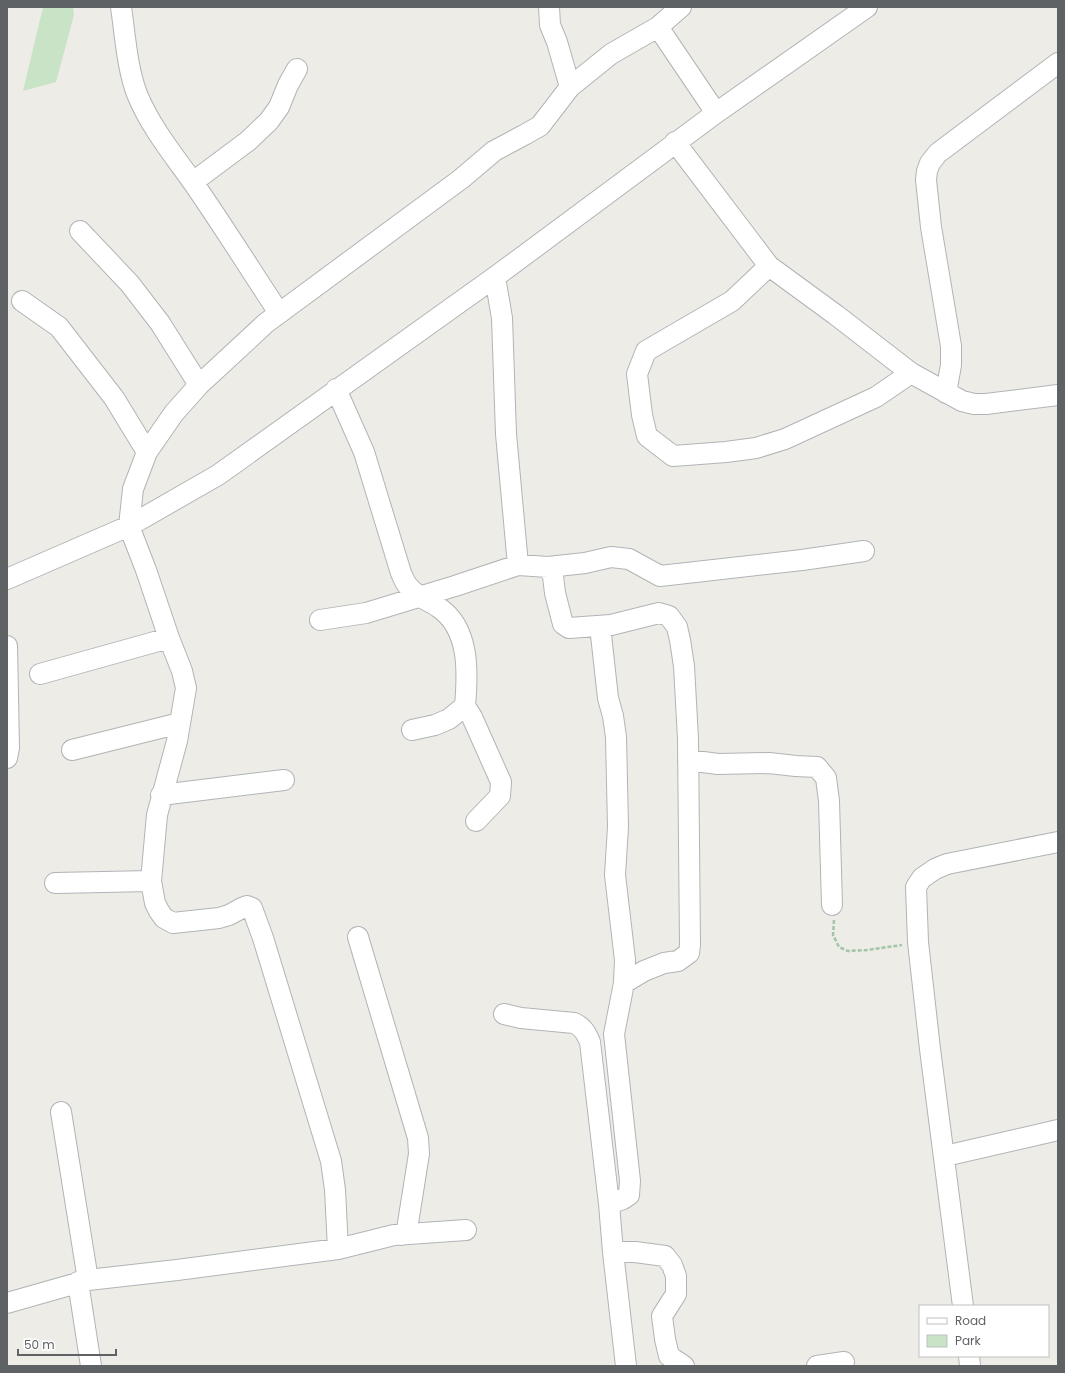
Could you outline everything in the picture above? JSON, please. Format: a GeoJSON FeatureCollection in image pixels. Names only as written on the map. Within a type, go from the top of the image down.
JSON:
{"type":"FeatureCollection","features":[{"type":"Feature","properties":{"kind":"street"},"geometry":{"type":"LineString","coordinates":[[121,7],[132,77],[137,94],[147,115],[279,313]]}},
{"type":"Feature","properties":{"kind":"street"},"geometry":{"type":"LineString","coordinates":[[549,7],[550,25],[557,42],[570,87]]}},
{"type":"Feature","properties":{"kind":"street"},"geometry":{"type":"LineString","coordinates":[[338,1249],[335,1190],[331,1160],[263,938],[252,908],[248,906],[219,918],[173,922],[164,918],[156,903],[151,881],[157,815],[177,741],[186,688],[182,671],[129,526],[133,489],[147,452],[174,413],[200,385],[266,323],[461,179],[494,151],[540,126],[570,87],[612,54],[658,27],[681,7]]}},
{"type":"Feature","properties":{"kind":"street"},"geometry":{"type":"LineString","coordinates":[[7,579],[129,526],[218,475],[336,389],[495,277],[675,142],[867,7]]}},
{"type":"Feature","properties":{"kind":"street"},"geometry":{"type":"LineString","coordinates":[[658,27],[716,113]]}},
{"type":"Feature","properties":{"kind":"street"},"geometry":{"type":"LineString","coordinates":[[946,393],[951,365],[951,346],[931,227],[926,180],[927,171],[930,163],[938,153],[1058,63]]}},
{"type":"Feature","properties":{"kind":"street"},"geometry":{"type":"LineString","coordinates":[[193,182],[248,141],[269,121],[279,107],[288,85],[297,69]]}},
{"type":"Feature","properties":{"kind":"street"},"geometry":{"type":"LineString","coordinates":[[675,142],[769,266],[911,373],[962,401],[974,404],[986,404],[1058,394]]}},
{"type":"Feature","properties":{"kind":"street"},"geometry":{"type":"LineString","coordinates":[[80,231],[130,284],[160,323],[200,385]]}},
{"type":"Feature","properties":{"kind":"street"},"geometry":{"type":"LineString","coordinates":[[769,266],[732,301],[646,350],[636,374],[642,415],[647,436],[673,456],[756,448],[785,439],[876,397],[911,373]]}},
{"type":"Feature","properties":{"kind":"street"},"geometry":{"type":"LineString","coordinates":[[495,277],[502,318],[506,434],[518,565]]}},
{"type":"Feature","properties":{"kind":"street"},"geometry":{"type":"LineString","coordinates":[[22,301],[59,327],[114,398],[147,452]]}},
{"type":"Feature","properties":{"kind":"street"},"geometry":{"type":"LineString","coordinates":[[336,389],[364,452],[401,573],[408,586],[420,597],[439,607],[456,624],[462,636],[467,672],[465,706],[472,717],[501,782],[500,796],[476,821]]}},
{"type":"Feature","properties":{"kind":"street"},"geometry":{"type":"LineString","coordinates":[[320,620],[366,613],[518,565],[548,567],[585,563],[611,558],[629,559],[660,576],[802,560],[864,551]]}},
{"type":"Feature","properties":{"kind":"street"},"geometry":{"type":"LineString","coordinates":[[548,567],[553,576],[555,593],[563,624],[570,628],[611,625],[659,613],[669,616],[673,620],[677,627],[680,640],[684,666],[688,760],[689,953],[678,961],[644,971],[624,983]]}},
{"type":"Feature","properties":{"kind":"street"},"geometry":{"type":"LineString","coordinates":[[600,626],[608,698],[613,716],[616,737],[618,827],[615,875],[625,960],[624,983],[614,1034],[630,1181],[628,1195],[623,1200],[609,1204]]}},
{"type":"Feature","properties":{"kind":"street"},"geometry":{"type":"LineString","coordinates":[[40,674],[169,638]]}},
{"type":"Feature","properties":{"kind":"street"},"geometry":{"type":"LineString","coordinates":[[7,646],[9,748],[7,758]]}},
{"type":"Feature","properties":{"kind":"street"},"geometry":{"type":"LineString","coordinates":[[412,730],[435,725],[448,719],[465,706]]}},
{"type":"Feature","properties":{"kind":"street"},"geometry":{"type":"LineString","coordinates":[[72,750],[180,723]]}},
{"type":"Feature","properties":{"kind":"street"},"geometry":{"type":"LineString","coordinates":[[688,760],[718,764],[769,763],[817,767],[826,778],[829,801],[832,905]]}},
{"type":"Feature","properties":{"kind":"street"},"geometry":{"type":"LineString","coordinates":[[162,795],[284,780]]}},
{"type":"Feature","properties":{"kind":"street"},"geometry":{"type":"LineString","coordinates":[[963,1305],[945,1156],[930,1049],[918,942],[916,887],[922,878],[935,869],[947,864],[1058,842]]}},
{"type":"Feature","properties":{"kind":"street"},"geometry":{"type":"LineString","coordinates":[[55,883],[151,881]]}},
{"type":"Feature","properties":{"kind":"street"},"geometry":{"type":"LineString","coordinates":[[358,937],[418,1138],[419,1154],[407,1229],[402,1235]]}},
{"type":"Feature","properties":{"kind":"street"},"geometry":{"type":"LineString","coordinates":[[504,1014],[521,1018],[574,1023],[580,1026],[586,1033],[590,1042],[626,1366]]}},
{"type":"Feature","properties":{"kind":"street"},"geometry":{"type":"LineString","coordinates":[[61,1112],[83,1281],[91,1366]]}},
{"type":"Feature","properties":{"kind":"street"},"geometry":{"type":"LineString","coordinates":[[945,1156],[1058,1130]]}},
{"type":"Feature","properties":{"kind":"street"},"geometry":{"type":"LineString","coordinates":[[7,1303],[83,1281],[338,1249],[391,1236],[466,1230]]}},
{"type":"Feature","properties":{"kind":"street"},"geometry":{"type":"LineString","coordinates":[[613,1252],[635,1252],[665,1256],[672,1265],[676,1276],[676,1294],[662,1316],[664,1339],[669,1356],[684,1366]]}},
{"type":"Feature","properties":{"kind":"street"},"geometry":{"type":"LineString","coordinates":[[817,1366],[844,1362]]}},
{"type":"Feature","properties":{"kind":"path"},"geometry":{"type":"LineString","coordinates":[[832,905],[834,923],[833,935],[839,947],[848,951],[867,950],[918,942]]}},
{"type":"Feature","properties":{"kind":"green space"},"geometry":{"type":"Polygon","coordinates":[[[43,7],[73,7],[74,15],[56,82],[23,91],[43,7]]]}}]}
